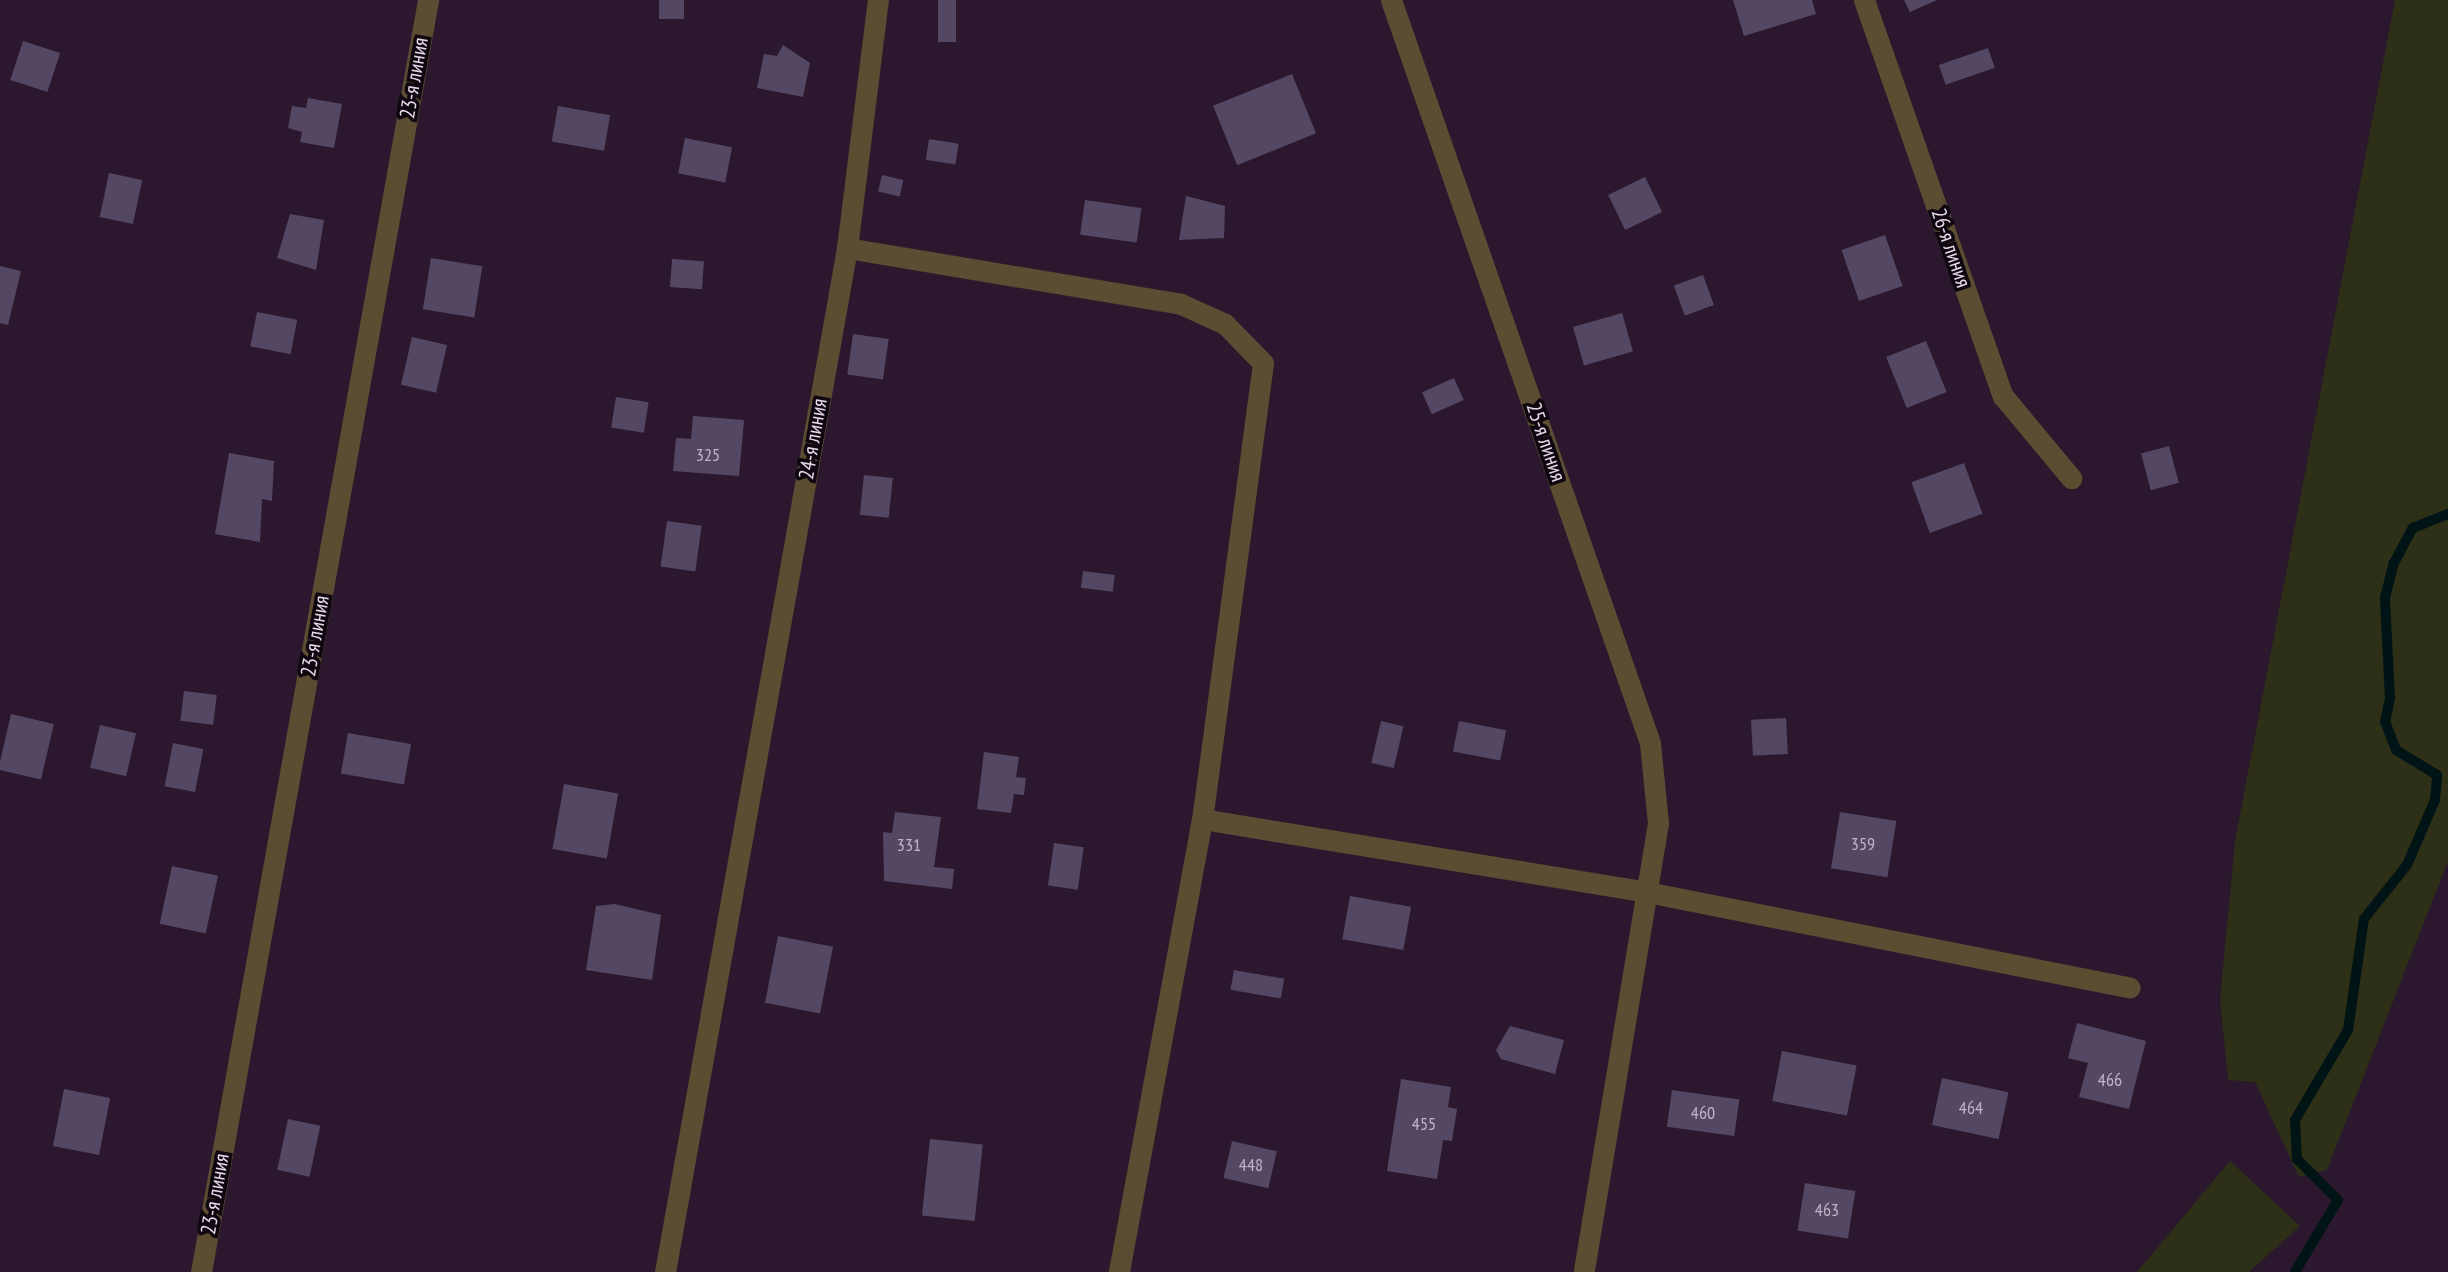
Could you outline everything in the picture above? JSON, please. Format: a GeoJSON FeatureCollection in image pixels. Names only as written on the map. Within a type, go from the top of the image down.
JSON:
{"type":"FeatureCollection","features":[{"type":"Feature","properties":{"kind":"street","name":"23-я линия"},"geometry":{"type":"LineString","coordinates":[[201,1272],[428,0]]}},
{"type":"Feature","properties":{"kind":"street","name":"24-я линия"},"geometry":{"type":"LineString","coordinates":[[665,1272],[847,248],[878,0]]}},
{"type":"Feature","properties":{"kind":"street","name":"25-я линия"},"geometry":{"type":"LineString","coordinates":[[1391,0],[1650,743],[1658,823],[1584,1272]]}},
{"type":"Feature","properties":{"kind":"street","name":"26-я линия"},"geometry":{"type":"LineString","coordinates":[[1864,0],[2003,396],[2071,478]]}},
{"type":"Feature","properties":{"kind":"street"},"geometry":{"type":"LineString","coordinates":[[847,248],[1181,304],[1225,324],[1263,362],[1202,819],[1119,1272]]}},
{"type":"Feature","properties":{"kind":"street"},"geometry":{"type":"LineString","coordinates":[[1202,819],[1647,892],[2130,988]]}},
{"type":"Feature","properties":{"kind":"green space"},"geometry":{"type":"Polygon","coordinates":[[[2395,0],[2448,0],[2448,861],[2327,1170],[2299,1177],[2255,1082],[2228,1080],[2220,1000],[2235,841],[2395,0]]]}},
{"type":"Feature","properties":{"kind":"green space"},"geometry":{"type":"Polygon","coordinates":[[[2230,1161],[2300,1226],[2249,1272],[2137,1272],[2230,1161]]]}},
{"type":"Feature","properties":{"kind":"building"},"geometry":{"type":"Polygon","coordinates":[[[659,0],[684,0],[684,19],[659,19],[659,0]]]}},
{"type":"Feature","properties":{"kind":"building"},"geometry":{"type":"Polygon","coordinates":[[[938,0],[956,0],[956,42],[938,42],[938,0]]]}},
{"type":"Feature","properties":{"kind":"building"},"geometry":{"type":"Polygon","coordinates":[[[1733,0],[1812,0],[1816,14],[1744,36],[1733,0]]]}},
{"type":"Feature","properties":{"kind":"building"},"geometry":{"type":"Polygon","coordinates":[[[1904,0],[1937,0],[1910,12],[1904,0]]]}},
{"type":"Feature","properties":{"kind":"building"},"geometry":{"type":"Polygon","coordinates":[[[23,41],[60,53],[47,92],[10,80],[23,41]]]}},
{"type":"Feature","properties":{"kind":"building"},"geometry":{"type":"Polygon","coordinates":[[[783,45],[810,63],[803,97],[757,88],[764,54],[777,56],[783,45]]]}},
{"type":"Feature","properties":{"kind":"building"},"geometry":{"type":"Polygon","coordinates":[[[1988,48],[1995,68],[1946,85],[1939,65],[1988,48]]]}},
{"type":"Feature","properties":{"kind":"building"},"geometry":{"type":"Polygon","coordinates":[[[1292,74],[1316,133],[1237,165],[1213,106],[1292,74]]]}},
{"type":"Feature","properties":{"kind":"building"},"geometry":{"type":"Polygon","coordinates":[[[308,98],[342,104],[334,148],[300,142],[302,132],[288,128],[292,106],[306,108],[308,98]]]}},
{"type":"Feature","properties":{"kind":"building"},"geometry":{"type":"Polygon","coordinates":[[[558,106],[610,115],[604,151],[552,141],[558,106]]]}},
{"type":"Feature","properties":{"kind":"building"},"geometry":{"type":"Polygon","coordinates":[[[685,138],[732,147],[725,182],[678,173],[685,138]]]}},
{"type":"Feature","properties":{"kind":"building"},"geometry":{"type":"Polygon","coordinates":[[[929,139],[959,144],[955,164],[926,160],[929,139]]]}},
{"type":"Feature","properties":{"kind":"building"},"geometry":{"type":"Polygon","coordinates":[[[109,173],[142,180],[133,224],[100,217],[109,173]]]}},
{"type":"Feature","properties":{"kind":"building"},"geometry":{"type":"Polygon","coordinates":[[[882,175],[903,180],[900,197],[878,192],[882,175]]]}},
{"type":"Feature","properties":{"kind":"building"},"geometry":{"type":"Polygon","coordinates":[[[1645,177],[1662,212],[1625,230],[1608,195],[1645,177]]]}},
{"type":"Feature","properties":{"kind":"building"},"geometry":{"type":"Polygon","coordinates":[[[1186,196],[1225,206],[1224,238],[1179,240],[1186,196]]]}},
{"type":"Feature","properties":{"kind":"building"},"geometry":{"type":"Polygon","coordinates":[[[1085,200],[1141,208],[1137,243],[1080,235],[1085,200]]]}},
{"type":"Feature","properties":{"kind":"building"},"geometry":{"type":"Polygon","coordinates":[[[290,214],[324,220],[316,270],[277,258],[290,214]]]}},
{"type":"Feature","properties":{"kind":"building"},"geometry":{"type":"Polygon","coordinates":[[[1885,235],[1903,286],[1859,301],[1842,250],[1885,235]]]}},
{"type":"Feature","properties":{"kind":"building"},"geometry":{"type":"Polygon","coordinates":[[[431,258],[482,266],[474,317],[423,309],[431,258]]]}},
{"type":"Feature","properties":{"kind":"building"},"geometry":{"type":"Polygon","coordinates":[[[672,259],[704,261],[702,289],[670,287],[672,259]]]}},
{"type":"Feature","properties":{"kind":"building"},"geometry":{"type":"Polygon","coordinates":[[[0,266],[21,271],[8,325],[0,323],[0,266]]]}},
{"type":"Feature","properties":{"kind":"building"},"geometry":{"type":"Polygon","coordinates":[[[1703,275],[1714,305],[1685,316],[1674,286],[1703,275]]]}},
{"type":"Feature","properties":{"kind":"building"},"geometry":{"type":"Polygon","coordinates":[[[257,312],[297,320],[291,354],[250,346],[257,312]]]}},
{"type":"Feature","properties":{"kind":"building"},"geometry":{"type":"Polygon","coordinates":[[[1622,313],[1633,351],[1584,366],[1573,327],[1622,313]]]}},
{"type":"Feature","properties":{"kind":"building"},"geometry":{"type":"Polygon","coordinates":[[[853,334],[889,339],[883,380],[847,375],[853,334]]]}},
{"type":"Feature","properties":{"kind":"building"},"geometry":{"type":"Polygon","coordinates":[[[412,337],[447,345],[436,393],[401,385],[412,337]]]}},
{"type":"Feature","properties":{"kind":"building"},"geometry":{"type":"Polygon","coordinates":[[[1926,341],[1947,392],[1907,408],[1886,357],[1926,341]]]}},
{"type":"Feature","properties":{"kind":"building"},"geometry":{"type":"Polygon","coordinates":[[[1454,378],[1464,400],[1432,414],[1422,392],[1454,378]]]}},
{"type":"Feature","properties":{"kind":"building"},"geometry":{"type":"Polygon","coordinates":[[[616,397],[649,402],[644,433],[611,428],[616,397]]]}},
{"type":"Feature","properties":{"kind":"building"},"geometry":{"type":"Polygon","coordinates":[[[693,416],[744,420],[739,476],[673,471],[676,438],[691,439],[693,416]]]}},
{"type":"Feature","properties":{"kind":"building"},"geometry":{"type":"Polygon","coordinates":[[[2169,446],[2179,483],[2151,490],[2141,454],[2169,446]]]}},
{"type":"Feature","properties":{"kind":"building"},"geometry":{"type":"Polygon","coordinates":[[[229,453],[274,461],[272,501],[262,499],[260,542],[215,534],[229,453]]]}},
{"type":"Feature","properties":{"kind":"building"},"geometry":{"type":"Polygon","coordinates":[[[1964,463],[1982,514],[1930,533],[1911,482],[1964,463]]]}},
{"type":"Feature","properties":{"kind":"building"},"geometry":{"type":"Polygon","coordinates":[[[864,475],[893,478],[889,518],[860,515],[864,475]]]}},
{"type":"Feature","properties":{"kind":"building"},"geometry":{"type":"Polygon","coordinates":[[[667,521],[702,526],[695,571],[661,567],[667,521]]]}},
{"type":"Feature","properties":{"kind":"building"},"geometry":{"type":"Polygon","coordinates":[[[1083,571],[1115,575],[1113,592],[1081,588],[1083,571]]]}},
{"type":"Feature","properties":{"kind":"building"},"geometry":{"type":"Polygon","coordinates":[[[184,691],[217,695],[213,725],[180,721],[184,691]]]}},
{"type":"Feature","properties":{"kind":"building"},"geometry":{"type":"Polygon","coordinates":[[[11,714],[54,724],[41,779],[0,770],[11,714]]]}},
{"type":"Feature","properties":{"kind":"building"},"geometry":{"type":"Polygon","coordinates":[[[1786,718],[1788,754],[1753,756],[1751,720],[1786,718]]]}},
{"type":"Feature","properties":{"kind":"building"},"geometry":{"type":"Polygon","coordinates":[[[1381,721],[1403,726],[1394,768],[1371,763],[1381,721]]]}},
{"type":"Feature","properties":{"kind":"building"},"geometry":{"type":"Polygon","coordinates":[[[1459,721],[1506,730],[1500,761],[1453,751],[1459,721]]]}},
{"type":"Feature","properties":{"kind":"building"},"geometry":{"type":"Polygon","coordinates":[[[100,725],[136,733],[126,776],[90,768],[100,725]]]}},
{"type":"Feature","properties":{"kind":"building"},"geometry":{"type":"Polygon","coordinates":[[[348,733],[411,744],[404,784],[341,773],[348,733]]]}},
{"type":"Feature","properties":{"kind":"building"},"geometry":{"type":"Polygon","coordinates":[[[173,743],[203,749],[195,792],[165,786],[173,743]]]}},
{"type":"Feature","properties":{"kind":"building"},"geometry":{"type":"Polygon","coordinates":[[[984,752],[1019,757],[1016,777],[1026,778],[1024,795],[1014,794],[1011,813],[977,809],[984,752]]]}},
{"type":"Feature","properties":{"kind":"building"},"geometry":{"type":"Polygon","coordinates":[[[564,784],[618,794],[607,859],[553,849],[564,784]]]}},
{"type":"Feature","properties":{"kind":"building"},"geometry":{"type":"Polygon","coordinates":[[[895,812],[941,817],[934,867],[954,869],[952,889],[884,881],[883,832],[892,833],[895,812]]]}},
{"type":"Feature","properties":{"kind":"building"},"geometry":{"type":"Polygon","coordinates":[[[1840,812],[1896,821],[1887,877],[1831,868],[1840,812]]]}},
{"type":"Feature","properties":{"kind":"building"},"geometry":{"type":"Polygon","coordinates":[[[1054,843],[1084,847],[1078,890],[1048,886],[1054,843]]]}},
{"type":"Feature","properties":{"kind":"building"},"geometry":{"type":"Polygon","coordinates":[[[172,866],[218,876],[206,933],[160,924],[172,866]]]}},
{"type":"Feature","properties":{"kind":"building"},"geometry":{"type":"Polygon","coordinates":[[[1350,896],[1411,907],[1403,950],[1342,939],[1350,896]]]}},
{"type":"Feature","properties":{"kind":"building"},"geometry":{"type":"Polygon","coordinates":[[[615,904],[661,915],[652,980],[586,970],[596,906],[615,904]]]}},
{"type":"Feature","properties":{"kind":"building"},"geometry":{"type":"Polygon","coordinates":[[[778,936],[833,947],[820,1013],[765,1003],[778,936]]]}},
{"type":"Feature","properties":{"kind":"building"},"geometry":{"type":"Polygon","coordinates":[[[1234,970],[1284,979],[1281,999],[1231,990],[1234,970]]]}},
{"type":"Feature","properties":{"kind":"building"},"geometry":{"type":"Polygon","coordinates":[[[2077,1023],[2146,1041],[2129,1109],[2079,1097],[2088,1063],[2068,1058],[2077,1023]]]}},
{"type":"Feature","properties":{"kind":"building"},"geometry":{"type":"Polygon","coordinates":[[[1510,1026],[1564,1040],[1555,1074],[1501,1059],[1496,1050],[1510,1026]]]}},
{"type":"Feature","properties":{"kind":"building"},"geometry":{"type":"Polygon","coordinates":[[[1782,1051],[1857,1066],[1847,1116],[1772,1101],[1782,1051]]]}},
{"type":"Feature","properties":{"kind":"building"},"geometry":{"type":"Polygon","coordinates":[[[1942,1078],[2009,1092],[1999,1139],[1932,1125],[1942,1078]]]}},
{"type":"Feature","properties":{"kind":"building"},"geometry":{"type":"Polygon","coordinates":[[[1401,1079],[1451,1087],[1448,1107],[1457,1109],[1452,1141],[1443,1140],[1437,1179],[1387,1171],[1401,1079]]]}},
{"type":"Feature","properties":{"kind":"building"},"geometry":{"type":"Polygon","coordinates":[[[64,1089],[110,1098],[99,1155],[53,1146],[64,1089]]]}},
{"type":"Feature","properties":{"kind":"building"},"geometry":{"type":"Polygon","coordinates":[[[1672,1090],[1739,1099],[1734,1136],[1667,1127],[1672,1090]]]}},
{"type":"Feature","properties":{"kind":"building"},"geometry":{"type":"Polygon","coordinates":[[[288,1119],[320,1126],[309,1177],[277,1170],[288,1119]]]}},
{"type":"Feature","properties":{"kind":"building"},"geometry":{"type":"Polygon","coordinates":[[[930,1139],[983,1145],[975,1221],[922,1216],[930,1139]]]}},
{"type":"Feature","properties":{"kind":"building"},"geometry":{"type":"Polygon","coordinates":[[[1232,1141],[1277,1151],[1268,1188],[1223,1178],[1232,1141]]]}},
{"type":"Feature","properties":{"kind":"building"},"geometry":{"type":"Polygon","coordinates":[[[1805,1183],[1855,1191],[1848,1238],[1797,1230],[1805,1183]]]}},
{"type":"Feature","properties":{"kind":"waterway"},"geometry":{"type":"LineString","coordinates":[[2295,1272],[2338,1200],[2297,1159],[2295,1120],[2348,1030],[2364,919],[2407,865],[2435,800],[2437,775],[2396,750],[2385,722],[2390,698],[2385,598],[2394,563],[2413,528],[2448,514]]}}]}
